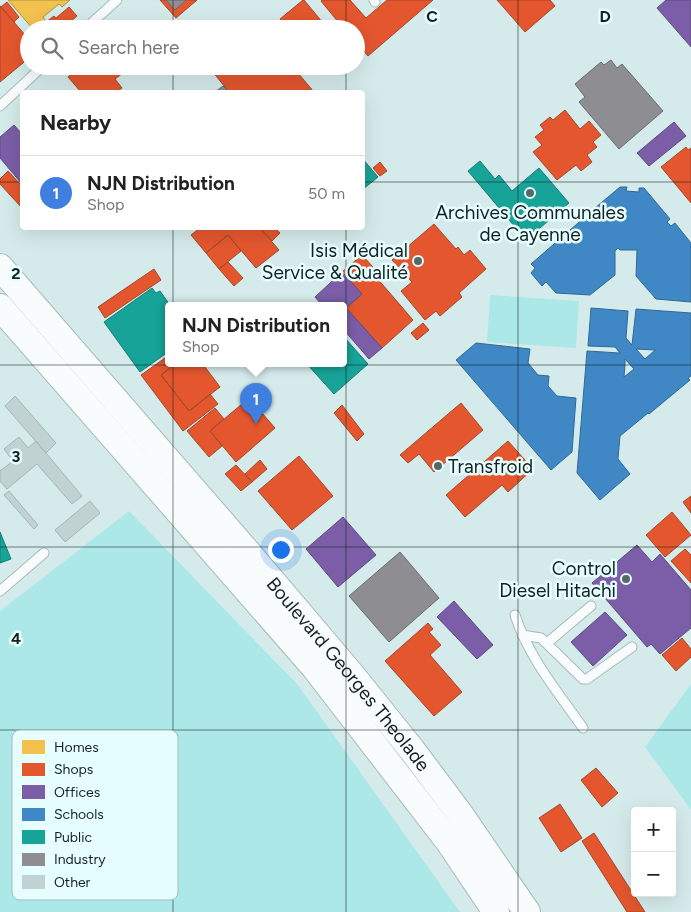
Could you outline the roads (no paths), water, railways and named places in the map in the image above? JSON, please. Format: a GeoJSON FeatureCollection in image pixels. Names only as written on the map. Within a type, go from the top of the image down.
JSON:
{"type":"FeatureCollection","features":[{"type":"Feature","properties":{"kind":"main road","name":"Boulevard Georges Theolade"},"geometry":{"type":"LineString","coordinates":[[0,267],[351,674],[460,814],[527,912]]}},
{"type":"Feature","properties":{"kind":"main road","name":"Boulevard Georges Theolade"},"geometry":{"type":"LineString","coordinates":[[0,307],[315,668],[449,842],[496,912]]}},
{"type":"Feature","properties":{"kind":"lane"},"geometry":{"type":"LineString","coordinates":[[95,20],[118,0]]}},
{"type":"Feature","properties":{"kind":"lane"},"geometry":{"type":"LineString","coordinates":[[0,106],[33,75]]}},
{"type":"Feature","properties":{"kind":"lane"},"geometry":{"type":"LineString","coordinates":[[0,591],[44,553]]}},
{"type":"Feature","properties":{"kind":"lane"},"geometry":{"type":"LineString","coordinates":[[547,643],[591,606]]}},
{"type":"Feature","properties":{"kind":"lane"},"geometry":{"type":"LineString","coordinates":[[515,615],[522,636],[534,659],[583,728]]}},
{"type":"Feature","properties":{"kind":"lane"},"geometry":{"type":"LineString","coordinates":[[522,636],[541,638],[583,679],[588,679],[632,647]]}},
{"type":"Feature","properties":{"kind":"place","name":"Archives Communales de Cayenne"},"geometry":{"type":"Point","coordinates":[530,193]}},
{"type":"Feature","properties":{"kind":"place","name":"Isis Médical Service & Qualité"},"geometry":{"type":"Point","coordinates":[418,261]}},
{"type":"Feature","properties":{"kind":"place","name":"NJN Distribution"},"geometry":{"type":"Point","coordinates":[256,424]}},
{"type":"Feature","properties":{"kind":"place","name":"Transfroid"},"geometry":{"type":"Point","coordinates":[438,466]}},
{"type":"Feature","properties":{"kind":"place","name":"Control Diesel Hitachi"},"geometry":{"type":"Point","coordinates":[626,579]}}]}
